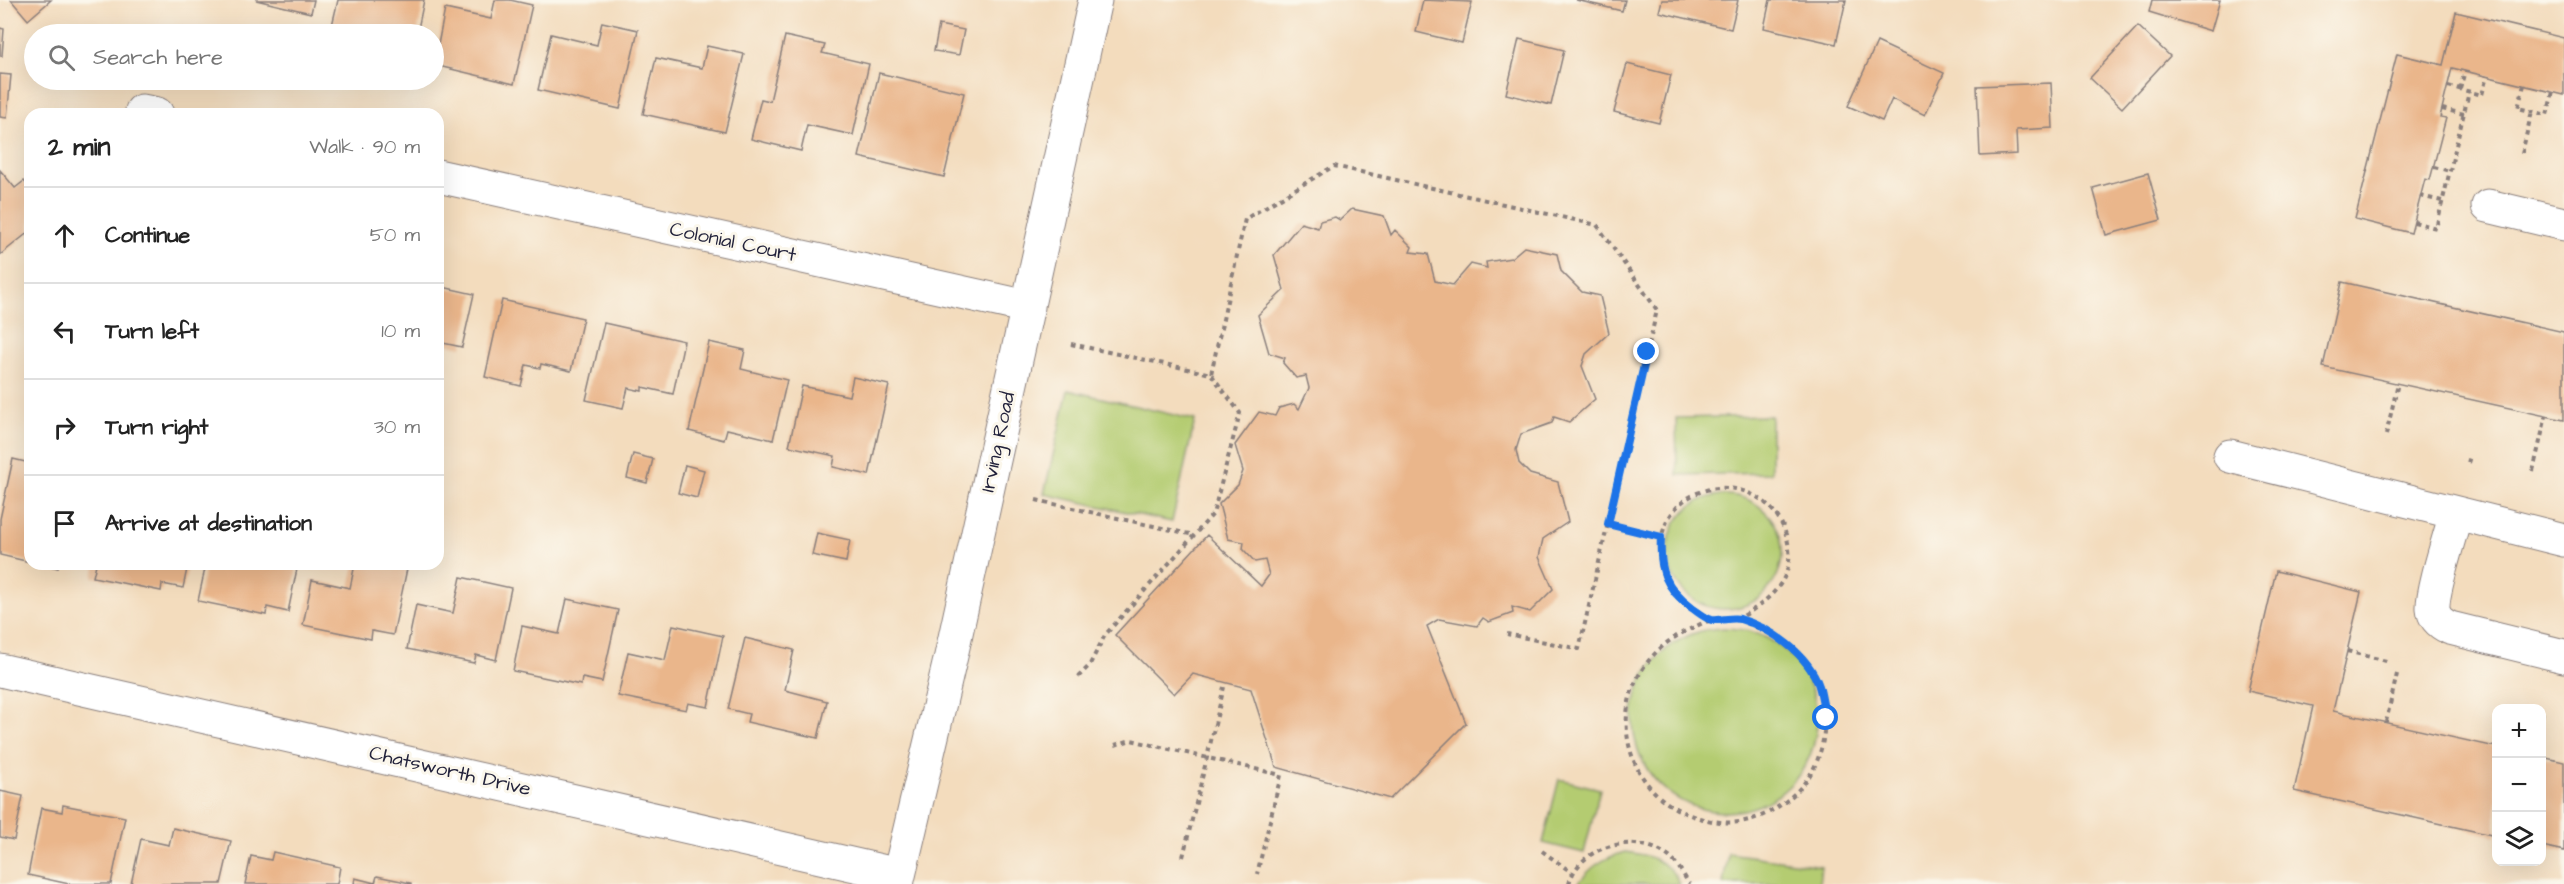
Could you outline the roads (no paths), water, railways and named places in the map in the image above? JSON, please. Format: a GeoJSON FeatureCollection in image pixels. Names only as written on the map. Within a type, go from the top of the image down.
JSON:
{"type":"FeatureCollection","features":[{"type":"Feature","properties":{"kind":"street","name":"Irving Road"},"geometry":{"type":"LineString","coordinates":[[898,880],[951,656],[1095,0]]}},
{"type":"Feature","properties":{"kind":"street","name":"Colonial Court"},"geometry":{"type":"LineString","coordinates":[[444,177],[1028,307]]}},
{"type":"Feature","properties":{"kind":"street"},"geometry":{"type":"LineString","coordinates":[[2488,206],[2564,224]]}},
{"type":"Feature","properties":{"kind":"street"},"geometry":{"type":"LineString","coordinates":[[2230,456],[2564,540]]}},
{"type":"Feature","properties":{"kind":"street"},"geometry":{"type":"LineString","coordinates":[[2456,513],[2434,601],[2436,617],[2441,624],[2564,656]]}},
{"type":"Feature","properties":{"kind":"street","name":"Chatsworth Drive"},"geometry":{"type":"LineString","coordinates":[[0,670],[898,880]]}}]}
